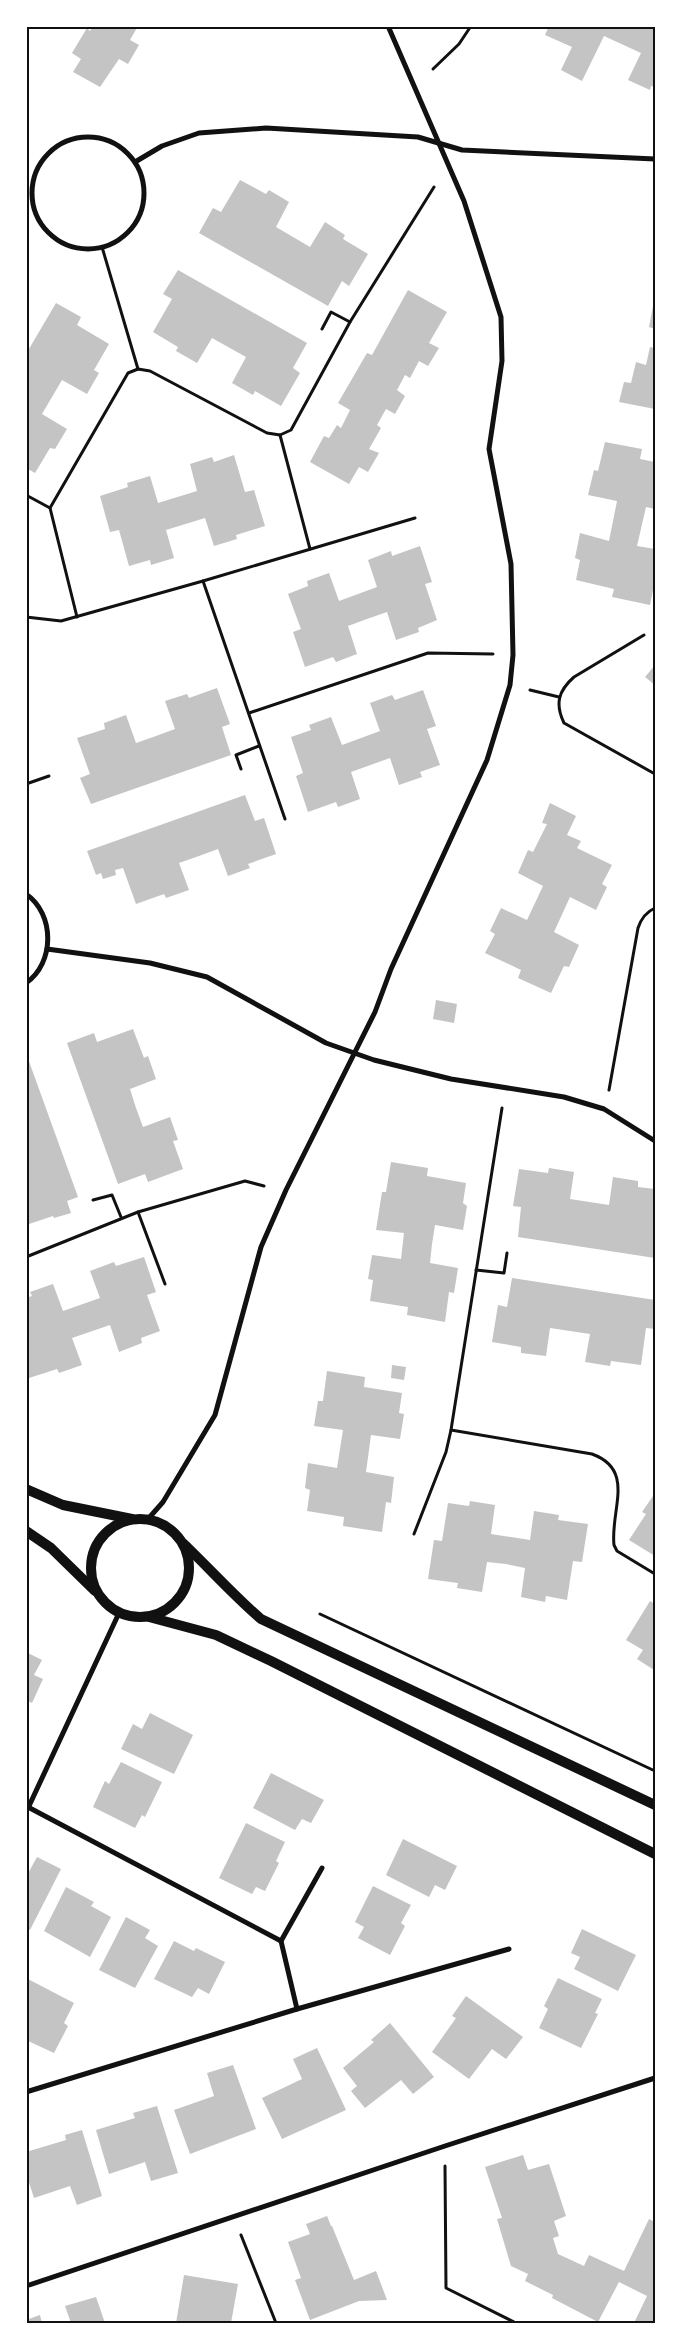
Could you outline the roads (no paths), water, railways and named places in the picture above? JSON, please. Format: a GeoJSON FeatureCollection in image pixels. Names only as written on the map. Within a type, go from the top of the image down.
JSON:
{"type":"FeatureCollection","features":[{"type":"Feature","properties":{"kind":"main road"},"geometry":{"type":"LineString","coordinates":[[26,1489],[63,1505],[162,1523],[174,1532],[234,1596],[261,1619],[655,1805]]}},
{"type":"Feature","properties":{"kind":"main road"},"geometry":{"type":"LineString","coordinates":[[97,1592],[91,1578],[91,1562],[96,1546],[105,1533],[118,1524],[133,1519]]}},
{"type":"Feature","properties":{"kind":"main road"},"geometry":{"type":"LineString","coordinates":[[26,1531],[51,1548],[97,1592],[106,1604],[119,1613],[134,1617],[149,1617],[216,1635],[655,1854]]}},
{"type":"Feature","properties":{"kind":"main road"},"geometry":{"type":"LineString","coordinates":[[149,1617],[164,1612],[176,1603],[185,1590],[190,1575],[189,1559],[184,1544]]}},
{"type":"Feature","properties":{"kind":"street"},"geometry":{"type":"LineString","coordinates":[[148,1519],[163,1502],[215,1415],[261,1246],[286,1190],[375,1012],[391,969],[487,760],[510,685],[513,655],[510,564],[489,449],[502,361],[501,317],[464,201],[388,26]]}},
{"type":"Feature","properties":{"kind":"street"},"geometry":{"type":"LineString","coordinates":[[135,162],[162,146],[199,133],[266,128],[418,137],[462,150],[655,159]]}},
{"type":"Feature","properties":{"kind":"street"},"geometry":{"type":"LineString","coordinates":[[86,136],[105,139],[122,148],[135,162],[143,183],[142,207],[136,222],[116,242],[90,249],[66,244],[50,234],[38,219],[32,201],[32,182],[39,164],[51,150],[67,140],[86,136]]}},
{"type":"Feature","properties":{"kind":"street"},"geometry":{"type":"LineString","coordinates":[[26,894],[42,912],[48,930],[48,949],[41,966],[26,983]]}},
{"type":"Feature","properties":{"kind":"street"},"geometry":{"type":"LineString","coordinates":[[48,949],[150,963],[207,977],[326,1043],[374,1060],[451,1079],[506,1086],[564,1097],[614,1113],[655,1141]]}},
{"type":"Feature","properties":{"kind":"street"},"geometry":{"type":"LineString","coordinates":[[119,1613],[27,1806],[281,1941]]}},
{"type":"Feature","properties":{"kind":"street"},"geometry":{"type":"LineString","coordinates":[[297,2009],[281,1941],[322,1868]]}},
{"type":"Feature","properties":{"kind":"street"},"geometry":{"type":"LineString","coordinates":[[26,2092],[297,2009],[509,1949]]}},
{"type":"Feature","properties":{"kind":"street"},"geometry":{"type":"LineString","coordinates":[[26,2286],[655,2078]]}}]}
